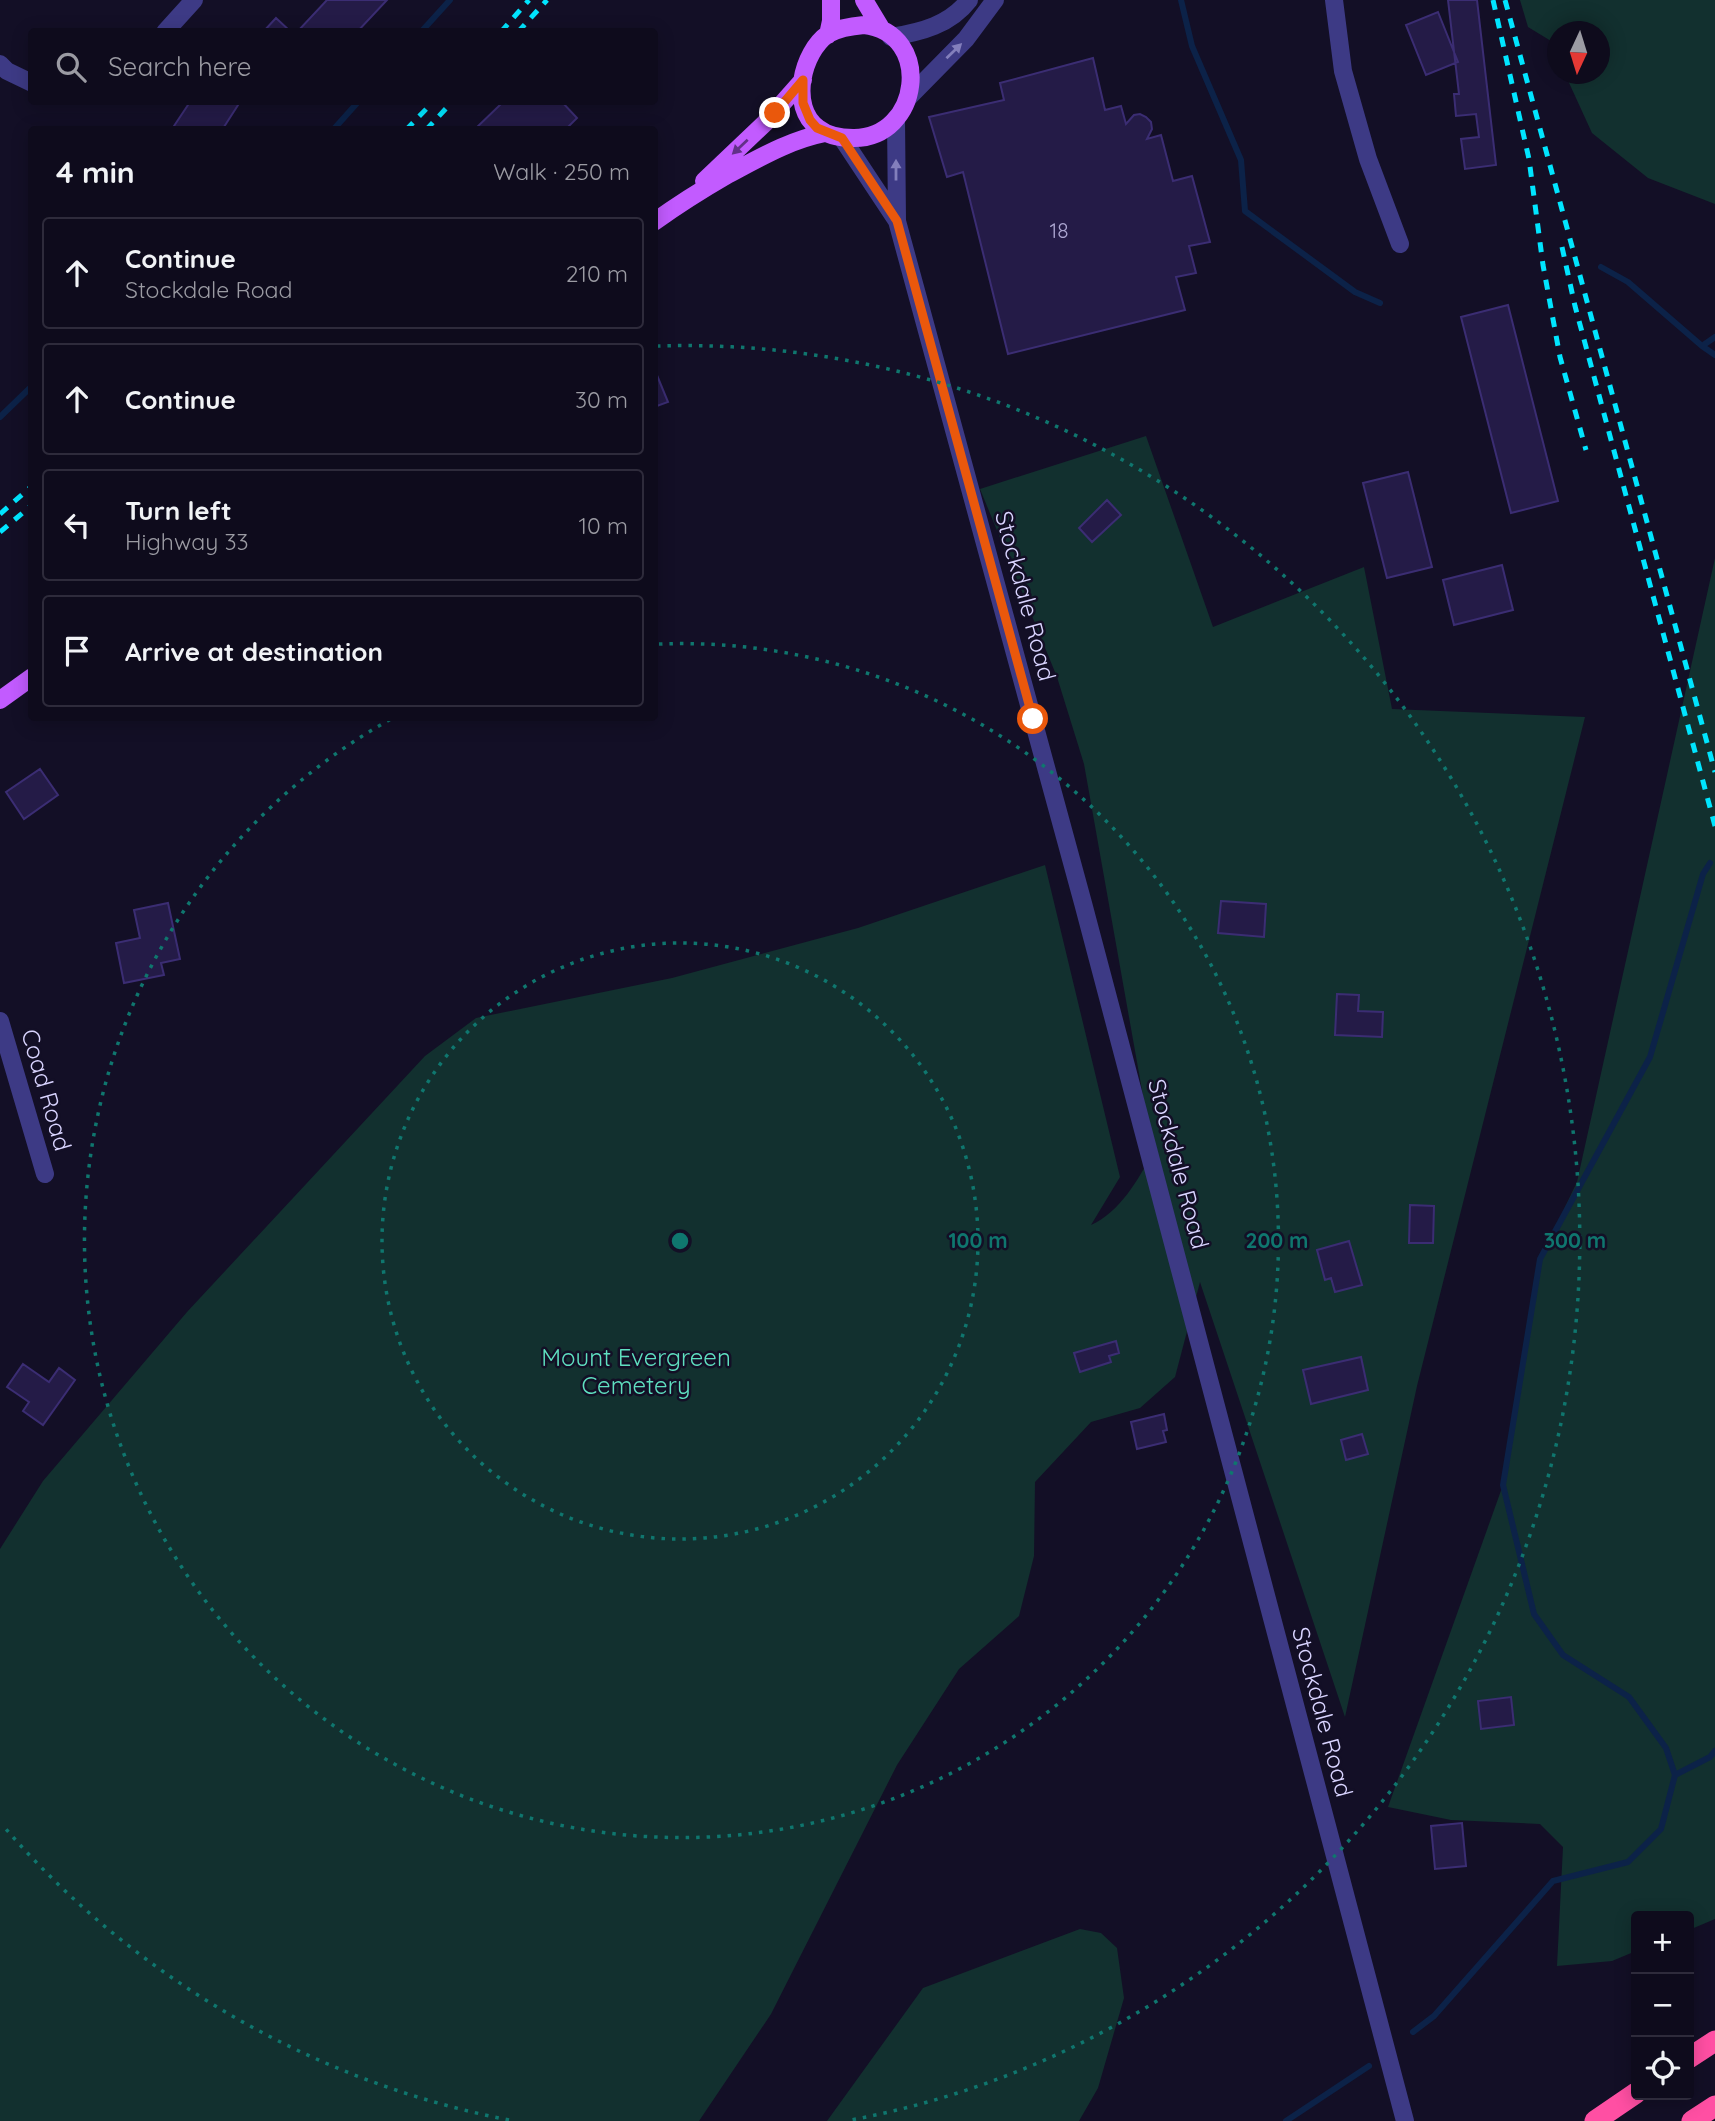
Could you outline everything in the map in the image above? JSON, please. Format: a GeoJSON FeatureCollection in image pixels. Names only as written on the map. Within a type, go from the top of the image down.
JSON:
{"type":"FeatureCollection","features":[{"type":"Feature","properties":{"kind":"highway"},"geometry":{"type":"LineString","coordinates":[[1694,2055],[1715,2040]]}},
{"type":"Feature","properties":{"kind":"highway"},"geometry":{"type":"LineString","coordinates":[[1595,2121],[1631,2096]]}},
{"type":"Feature","properties":{"kind":"highway"},"geometry":{"type":"LineString","coordinates":[[1692,2121],[1715,2106]]}},
{"type":"Feature","properties":{"kind":"main road"},"geometry":{"type":"LineString","coordinates":[[831,0],[828,34],[812,52],[803,80],[803,103],[817,128],[834,135]]}},
{"type":"Feature","properties":{"kind":"main road"},"geometry":{"type":"LineString","coordinates":[[658,219],[683,201],[770,151],[806,137],[834,135],[859,138],[888,128],[903,110],[908,97],[911,80],[908,59],[864,0]]}},
{"type":"Feature","properties":{"kind":"main road"},"geometry":{"type":"LineString","coordinates":[[828,34],[853,26],[873,26],[887,33]]}},
{"type":"Feature","properties":{"kind":"main road"},"geometry":{"type":"LineString","coordinates":[[683,201],[765,123],[803,80]]}},
{"type":"Feature","properties":{"kind":"main road"},"geometry":{"type":"LineString","coordinates":[[0,701],[28,680]]}},
{"type":"Feature","properties":{"kind":"street"},"geometry":{"type":"LineString","coordinates":[[168,28],[194,0]]}},
{"type":"Feature","properties":{"kind":"street"},"geometry":{"type":"LineString","coordinates":[[887,33],[910,34],[940,24],[952,18],[969,0]]}},
{"type":"Feature","properties":{"kind":"street"},"geometry":{"type":"LineString","coordinates":[[908,97],[966,39],[995,0]]}},
{"type":"Feature","properties":{"kind":"street"},"geometry":{"type":"LineString","coordinates":[[1334,0],[1343,71],[1368,159],[1400,244]]}},
{"type":"Feature","properties":{"kind":"street"},"geometry":{"type":"LineString","coordinates":[[0,64],[7,72],[28,81]]}},
{"type":"Feature","properties":{"kind":"street","name":"Stockdale Road"},"geometry":{"type":"LineString","coordinates":[[896,119],[897,221],[1090,929],[1405,2121]]}},
{"type":"Feature","properties":{"kind":"street","name":"Stockdale Road"},"geometry":{"type":"LineString","coordinates":[[834,135],[897,221]]}},
{"type":"Feature","properties":{"kind":"street","name":"Coad Road"},"geometry":{"type":"LineString","coordinates":[[0,1021],[45,1174]]}},
{"type":"Feature","properties":{"kind":"green space"},"geometry":{"type":"Polygon","coordinates":[[[1520,0],[1715,0],[1715,204],[1648,178],[1592,133],[1570,84],[1610,84],[1610,21],[1547,21],[1547,39],[1528,27],[1520,0]]]}},
{"type":"Feature","properties":{"kind":"green space","name":"Mount Evergreen Cemetery"},"geometry":{"type":"Polygon","coordinates":[[[1146,436],[1213,627],[1364,567],[1392,709],[1585,717],[1417,1386],[1345,1717],[1200,1282],[1175,1377],[1140,1408],[1091,1422],[1035,1482],[1034,1556],[1019,1616],[959,1669],[897,1765],[771,2014],[699,2121],[0,2121],[0,1549],[43,1481],[187,1312],[425,1056],[476,1018],[672,978],[858,928],[1045,865],[1120,1177],[1091,1225],[1111,1212],[1135,1184],[1153,1152],[1084,764],[1057,677],[980,489],[1146,436]]]}},
{"type":"Feature","properties":{"kind":"green space"},"geometry":{"type":"Polygon","coordinates":[[[1715,558],[1715,1919],[1694,1928],[1694,1911],[1631,1911],[1631,1953],[1612,1961],[1557,1966],[1563,1847],[1540,1824],[1451,1820],[1388,1807],[1503,1485],[1540,1259],[1577,1182],[1715,558]]]}},
{"type":"Feature","properties":{"kind":"green space"},"geometry":{"type":"Polygon","coordinates":[[[1080,1929],[1101,1933],[1117,1948],[1124,1998],[1098,2088],[1079,2121],[827,2121],[923,1988],[1080,1929]]]}},
{"type":"Feature","properties":{"kind":"building"},"geometry":{"type":"Polygon","coordinates":[[[327,0],[387,0],[361,28],[301,28],[327,0]]]}},
{"type":"Feature","properties":{"kind":"building"},"geometry":{"type":"Polygon","coordinates":[[[1448,0],[1477,0],[1496,165],[1465,169],[1461,139],[1479,137],[1476,114],[1456,116],[1454,94],[1459,94],[1448,0]]]}},
{"type":"Feature","properties":{"kind":"building"},"geometry":{"type":"Polygon","coordinates":[[[1438,12],[1458,62],[1426,75],[1406,25],[1438,12]]]}},
{"type":"Feature","properties":{"kind":"building"},"geometry":{"type":"Polygon","coordinates":[[[276,18],[287,28],[267,28],[276,18]]]}},
{"type":"Feature","properties":{"kind":"building"},"geometry":{"type":"Polygon","coordinates":[[[1093,58],[1105,110],[1121,106],[1126,124],[1134,115],[1146,117],[1151,122],[1152,129],[1147,139],[1161,135],[1173,181],[1192,176],[1210,242],[1189,246],[1196,273],[1176,277],[1185,310],[1008,354],[963,172],[947,177],[929,117],[1004,100],[1000,83],[1093,58]]]}},
{"type":"Feature","properties":{"kind":"building"},"geometry":{"type":"Polygon","coordinates":[[[188,105],[238,105],[225,126],[174,126],[188,105]]]}},
{"type":"Feature","properties":{"kind":"building"},"geometry":{"type":"Polygon","coordinates":[[[500,105],[565,105],[577,118],[569,126],[478,126],[500,105]]]}},
{"type":"Feature","properties":{"kind":"building"},"geometry":{"type":"Polygon","coordinates":[[[1508,305],[1558,501],[1511,513],[1461,317],[1508,305]]]}},
{"type":"Feature","properties":{"kind":"building"},"geometry":{"type":"Polygon","coordinates":[[[658,378],[668,402],[658,406],[658,378]]]}},
{"type":"Feature","properties":{"kind":"building"},"geometry":{"type":"Polygon","coordinates":[[[1408,472],[1432,567],[1387,578],[1363,483],[1408,472]]]}},
{"type":"Feature","properties":{"kind":"building"},"geometry":{"type":"Polygon","coordinates":[[[1107,500],[1121,515],[1092,542],[1079,528],[1107,500]]]}},
{"type":"Feature","properties":{"kind":"building"},"geometry":{"type":"Polygon","coordinates":[[[1502,565],[1513,610],[1454,625],[1443,580],[1502,565]]]}},
{"type":"Feature","properties":{"kind":"building"},"geometry":{"type":"Polygon","coordinates":[[[40,769],[58,795],[24,819],[6,792],[40,769]]]}},
{"type":"Feature","properties":{"kind":"building"},"geometry":{"type":"Polygon","coordinates":[[[1221,901],[1266,904],[1264,937],[1218,933],[1221,901]]]}},
{"type":"Feature","properties":{"kind":"building"},"geometry":{"type":"Polygon","coordinates":[[[168,903],[180,959],[161,963],[164,975],[124,983],[116,943],[140,938],[134,910],[168,903]]]}},
{"type":"Feature","properties":{"kind":"building"},"geometry":{"type":"Polygon","coordinates":[[[1337,994],[1359,995],[1358,1011],[1383,1012],[1382,1037],[1335,1035],[1337,994]]]}},
{"type":"Feature","properties":{"kind":"building"},"geometry":{"type":"Polygon","coordinates":[[[1410,1205],[1434,1206],[1433,1243],[1409,1243],[1410,1205]]]}},
{"type":"Feature","properties":{"kind":"building"},"geometry":{"type":"Polygon","coordinates":[[[1349,1241],[1362,1285],[1335,1292],[1331,1278],[1325,1280],[1317,1250],[1349,1241]]]}},
{"type":"Feature","properties":{"kind":"building"},"geometry":{"type":"Polygon","coordinates":[[[1116,1341],[1119,1353],[1109,1356],[1111,1362],[1080,1372],[1074,1353],[1116,1341]]]}},
{"type":"Feature","properties":{"kind":"building"},"geometry":{"type":"Polygon","coordinates":[[[1361,1357],[1368,1390],[1311,1404],[1303,1370],[1361,1357]]]}},
{"type":"Feature","properties":{"kind":"building"},"geometry":{"type":"Polygon","coordinates":[[[23,1364],[49,1382],[59,1368],[75,1380],[43,1425],[23,1411],[29,1402],[7,1387],[23,1364]]]}},
{"type":"Feature","properties":{"kind":"building"},"geometry":{"type":"Polygon","coordinates":[[[1164,1414],[1167,1430],[1163,1431],[1166,1442],[1137,1449],[1131,1422],[1164,1414]]]}},
{"type":"Feature","properties":{"kind":"building"},"geometry":{"type":"Polygon","coordinates":[[[1362,1434],[1368,1454],[1346,1460],[1341,1440],[1362,1434]]]}},
{"type":"Feature","properties":{"kind":"building"},"geometry":{"type":"Polygon","coordinates":[[[1511,1697],[1514,1725],[1481,1729],[1478,1701],[1511,1697]]]}},
{"type":"Feature","properties":{"kind":"building"},"geometry":{"type":"Polygon","coordinates":[[[1462,1823],[1466,1866],[1435,1869],[1431,1826],[1462,1823]]]}},
{"type":"Feature","properties":{"kind":"waterway"},"geometry":{"type":"LineString","coordinates":[[425,28],[450,0]]}},
{"type":"Feature","properties":{"kind":"waterway"},"geometry":{"type":"LineString","coordinates":[[1181,0],[1192,46],[1241,160],[1245,211],[1355,292],[1380,303]]}},
{"type":"Feature","properties":{"kind":"waterway"},"geometry":{"type":"LineString","coordinates":[[337,126],[355,105]]}},
{"type":"Feature","properties":{"kind":"waterway"},"geometry":{"type":"LineString","coordinates":[[1601,267],[1628,282],[1715,355]]}},
{"type":"Feature","properties":{"kind":"waterway"},"geometry":{"type":"LineString","coordinates":[[1702,346],[1715,337]]}},
{"type":"Feature","properties":{"kind":"waterway"},"geometry":{"type":"LineString","coordinates":[[0,417],[28,390]]}},
{"type":"Feature","properties":{"kind":"waterway"},"geometry":{"type":"LineString","coordinates":[[1413,2032],[1434,2016],[1553,1881],[1628,1862],[1661,1829],[1675,1775],[1666,1748],[1629,1697],[1563,1655],[1534,1614],[1503,1485],[1540,1259],[1650,1057],[1703,874],[1710,863]]}},
{"type":"Feature","properties":{"kind":"waterway"},"geometry":{"type":"LineString","coordinates":[[1675,1775],[1710,1757],[1715,1751]]}},
{"type":"Feature","properties":{"kind":"waterway"},"geometry":{"type":"LineString","coordinates":[[1286,2121],[1369,2066]]}},
{"type":"Feature","properties":{"kind":"railway"},"geometry":{"type":"LineString","coordinates":[[504,28],[529,0]]}},
{"type":"Feature","properties":{"kind":"railway"},"geometry":{"type":"LineString","coordinates":[[522,28],[547,0]]}},
{"type":"Feature","properties":{"kind":"railway"},"geometry":{"type":"LineString","coordinates":[[1493,0],[1529,159],[1543,265],[1560,357],[1586,450]]}},
{"type":"Feature","properties":{"kind":"railway"},"geometry":{"type":"LineString","coordinates":[[1505,0],[1715,772]]}},
{"type":"Feature","properties":{"kind":"railway"},"geometry":{"type":"LineString","coordinates":[[410,126],[430,105]]}},
{"type":"Feature","properties":{"kind":"railway"},"geometry":{"type":"LineString","coordinates":[[430,126],[449,105]]}},
{"type":"Feature","properties":{"kind":"railway"},"geometry":{"type":"LineString","coordinates":[[1562,247],[1575,306],[1715,826]]}},
{"type":"Feature","properties":{"kind":"railway"},"geometry":{"type":"LineString","coordinates":[[0,514],[28,490]]}},
{"type":"Feature","properties":{"kind":"railway"},"geometry":{"type":"LineString","coordinates":[[0,532],[28,508]]}},
{"type":"Feature","properties":{"kind":"route"},"geometry":{"type":"LineString","coordinates":[[775,113],[803,80],[803,103],[810,120],[817,128],[842,138],[897,221],[1033,719]]}}]}
